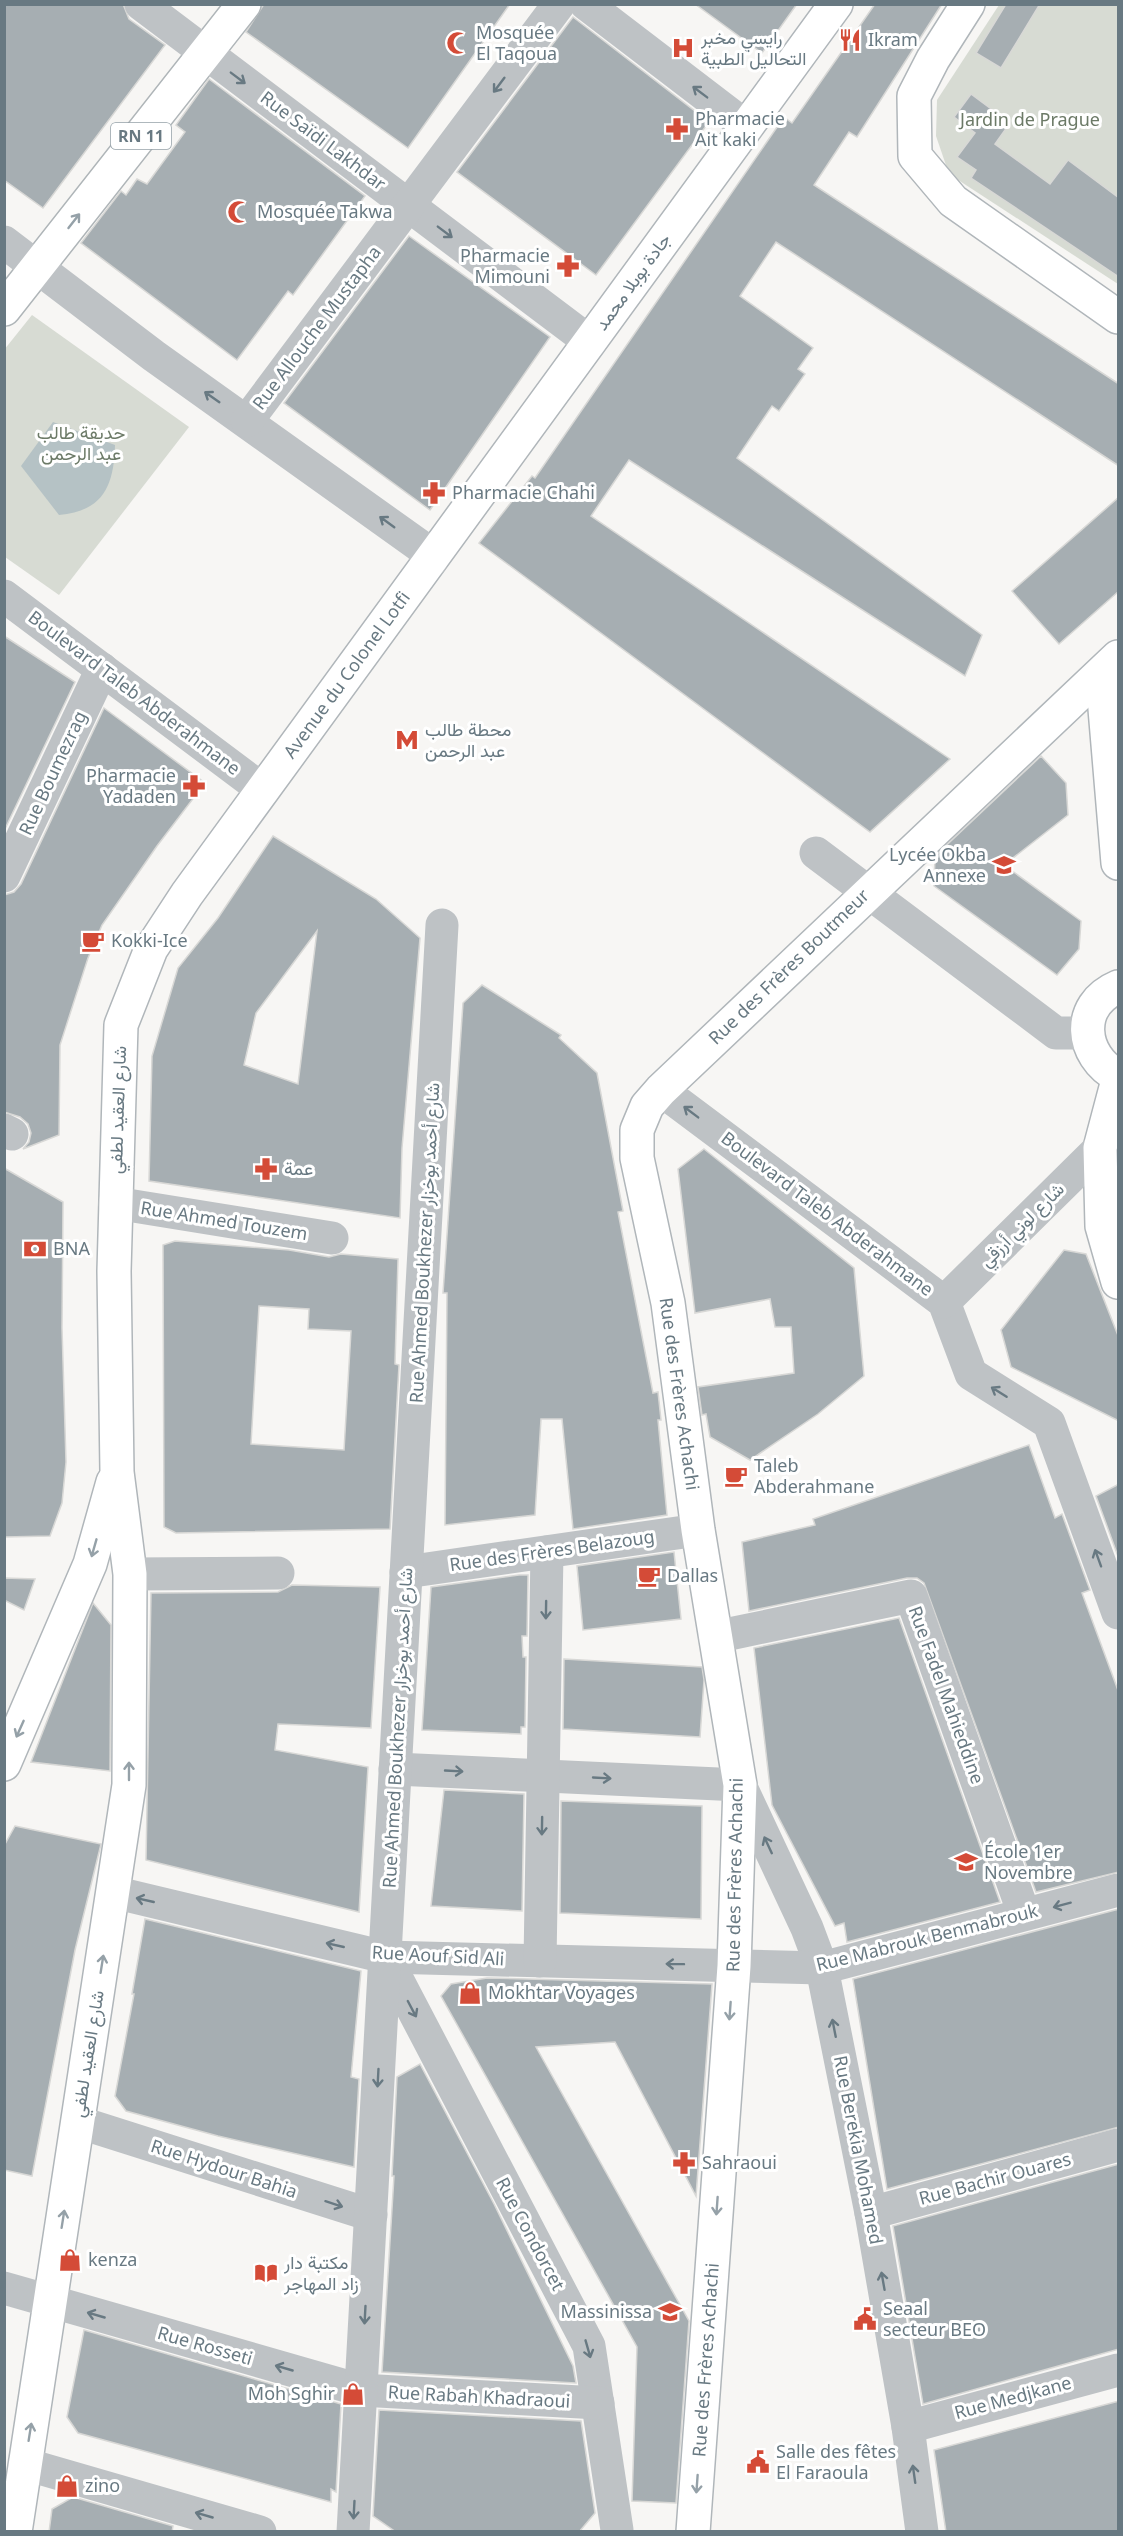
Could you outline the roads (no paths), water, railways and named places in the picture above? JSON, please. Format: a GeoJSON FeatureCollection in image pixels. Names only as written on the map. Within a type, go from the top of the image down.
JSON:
{"type":"FeatureCollection","features":[{"type":"Feature","properties":{"kind":"street","name":"Rue Saïdi Lakhdar"},"geometry":{"type":"LineString","coordinates":[[141,4],[590,342]]}},
{"type":"Feature","properties":{"kind":"street","name":"RN 11"},"geometry":{"type":"LineString","coordinates":[[4,309],[244,4]]}},
{"type":"Feature","properties":{"kind":"street","name":"Rue Allouche Mustapha"},"geometry":{"type":"LineString","coordinates":[[247,421],[559,4]]}},
{"type":"Feature","properties":{"kind":"street"},"geometry":{"type":"LineString","coordinates":[[586,4],[747,127]]}},
{"type":"Feature","properties":{"kind":"street","name":"جادة بوبلا محمد"},"geometry":{"type":"LineString","coordinates":[[431,561],[836,4]]}},
{"type":"Feature","properties":{"kind":"street"},"geometry":{"type":"LineString","coordinates":[[969,4],[933,59],[914,96],[915,156],[953,201],[1119,317]]}},
{"type":"Feature","properties":{"kind":"street"},"geometry":{"type":"LineString","coordinates":[[4,242],[154,356],[420,546],[431,561]]}},
{"type":"Feature","properties":{"kind":"street","name":"Avenue du Colonel Lotfi"},"geometry":{"type":"LineString","coordinates":[[263,790],[431,561]]}},
{"type":"Feature","properties":{"kind":"street","name":"Boulevard Taleb Abderahmane"},"geometry":{"type":"LineString","coordinates":[[4,596],[263,790]]}},
{"type":"Feature","properties":{"kind":"street"},"geometry":{"type":"LineString","coordinates":[[1110,665],[1119,863]]}},
{"type":"Feature","properties":{"kind":"street","name":"Rue des Frères Boutmeur"},"geometry":{"type":"LineString","coordinates":[[661,1090],[1110,665]]}},
{"type":"Feature","properties":{"kind":"street","name":"Rue Boumezrag"},"geometry":{"type":"LineString","coordinates":[[4,876],[102,669]]}},
{"type":"Feature","properties":{"kind":"street","name":"شارع العقيد لطفي"},"geometry":{"type":"LineString","coordinates":[[117,1472],[116,1203],[121,1025],[151,949],[162,930],[263,790]]}},
{"type":"Feature","properties":{"kind":"street"},"geometry":{"type":"LineString","coordinates":[[816,853],[1056,1034],[1088,1033]]}},
{"type":"Feature","properties":{"kind":"street","name":"Rue Ahmed Boukhezer شارع أحمد بوخزار"},"geometry":{"type":"LineString","coordinates":[[353,2532],[442,926]]}},
{"type":"Feature","properties":{"kind":"street"},"geometry":{"type":"LineString","coordinates":[[1119,987],[1104,996],[1094,1006],[1089,1019],[1088,1033],[1094,1055],[1101,1064],[1119,1076]]}},
{"type":"Feature","properties":{"kind":"street"},"geometry":{"type":"LineString","coordinates":[[1119,1080],[1100,1148],[1102,1226],[1119,1282]]}},
{"type":"Feature","properties":{"kind":"street","name":"Boulevard Taleb Abderahmane"},"geometry":{"type":"LineString","coordinates":[[661,1090],[944,1302],[971,1374],[1048,1423],[1119,1613]]}},
{"type":"Feature","properties":{"kind":"street","name":"Rue des Frères Achachi"},"geometry":{"type":"LineString","coordinates":[[661,1090],[647,1106],[637,1130],[637,1158],[668,1303],[698,1530],[740,1785],[734,1966],[693,2532]]}},
{"type":"Feature","properties":{"kind":"street","name":"شارع لوني أرزقي"},"geometry":{"type":"LineString","coordinates":[[944,1302],[1100,1148]]}},
{"type":"Feature","properties":{"kind":"street","name":"Rue Ahmed Touzem"},"geometry":{"type":"LineString","coordinates":[[116,1203],[332,1238]]}},
{"type":"Feature","properties":{"kind":"street"},"geometry":{"type":"LineString","coordinates":[[117,1472],[130,1574],[278,1573]]}},
{"type":"Feature","properties":{"kind":"street"},"geometry":{"type":"LineString","coordinates":[[4,1764],[90,1564],[117,1472]]}},
{"type":"Feature","properties":{"kind":"street","name":"Rue des Frères Belazoug"},"geometry":{"type":"LineString","coordinates":[[406,1572],[698,1530]]}},
{"type":"Feature","properties":{"kind":"street"},"geometry":{"type":"LineString","coordinates":[[540,1961],[547,1552]]}},
{"type":"Feature","properties":{"kind":"street","name":"شارع العقيد لطفي"},"geometry":{"type":"LineString","coordinates":[[15,2532],[129,1785],[130,1574]]}},
{"type":"Feature","properties":{"kind":"street","name":"Rue Fadel Mahieddine"},"geometry":{"type":"LineString","coordinates":[[715,1636],[911,1596],[1024,1914]]}},
{"type":"Feature","properties":{"kind":"street"},"geometry":{"type":"LineString","coordinates":[[395,1769],[740,1785]]}},
{"type":"Feature","properties":{"kind":"street","name":"Rue Berekia Mohamed"},"geometry":{"type":"LineString","coordinates":[[740,1785],[807,1928],[822,1968],[871,2213],[908,2427],[922,2532]]}},
{"type":"Feature","properties":{"kind":"street","name":"Rue Mabrouk Benmabrouk"},"geometry":{"type":"LineString","coordinates":[[734,1966],[822,1968],[1119,1890]]}},
{"type":"Feature","properties":{"kind":"street","name":"Rue Aouf Sid Ali"},"geometry":{"type":"LineString","coordinates":[[113,1892],[385,1957],[734,1966]]}},
{"type":"Feature","properties":{"kind":"street","name":"Rue Condorcet"},"geometry":{"type":"LineString","coordinates":[[385,1957],[589,2346],[621,2531]]}},
{"type":"Feature","properties":{"kind":"street","name":"Rue Hydour Bahia"},"geometry":{"type":"LineString","coordinates":[[78,2122],[371,2215]]}},
{"type":"Feature","properties":{"kind":"street","name":"Rue Bachir Ouares"},"geometry":{"type":"LineString","coordinates":[[871,2213],[1119,2145]]}},
{"type":"Feature","properties":{"kind":"street","name":"Rue Rosseti"},"geometry":{"type":"LineString","coordinates":[[4,2288],[360,2390]]}},
{"type":"Feature","properties":{"kind":"street","name":"Rue Medjkane"},"geometry":{"type":"LineString","coordinates":[[908,2427],[1119,2370]]}},
{"type":"Feature","properties":{"kind":"street","name":"Rue Rabah Khadraoui"},"geometry":{"type":"LineString","coordinates":[[360,2390],[598,2403]]}},
{"type":"Feature","properties":{"kind":"street"},"geometry":{"type":"LineString","coordinates":[[25,2464],[260,2532]]}},
{"type":"Feature","properties":{"kind":"place","name":"Ikram"},"geometry":{"type":"Point","coordinates":[850,40]}},
{"type":"Feature","properties":{"kind":"place","name":"Mosquée El Taqoua"},"geometry":{"type":"Point","coordinates":[458,43]}},
{"type":"Feature","properties":{"kind":"place","name":"رايسي مخبر التحاليل الطبية"},"geometry":{"type":"Point","coordinates":[683,48]}},
{"type":"Feature","properties":{"kind":"place","name":"Pharmacie Ait kaki"},"geometry":{"type":"Point","coordinates":[677,129]}},
{"type":"Feature","properties":{"kind":"place","name":"Mosquée Takwa"},"geometry":{"type":"Point","coordinates":[239,212]}},
{"type":"Feature","properties":{"kind":"place","name":"Pharmacie Mimouni"},"geometry":{"type":"Point","coordinates":[568,266]}},
{"type":"Feature","properties":{"kind":"place","name":"Pharmacie Chahi"},"geometry":{"type":"Point","coordinates":[434,493]}},
{"type":"Feature","properties":{"kind":"place","name":"محطة طالب عبد الرحمن"},"geometry":{"type":"Point","coordinates":[407,740]}},
{"type":"Feature","properties":{"kind":"place","name":"Pharmacie Yadaden"},"geometry":{"type":"Point","coordinates":[194,786]}},
{"type":"Feature","properties":{"kind":"place","name":"Lycée Okba Annexe"},"geometry":{"type":"Point","coordinates":[1004,865]}},
{"type":"Feature","properties":{"kind":"place","name":"Kokki-Ice"},"geometry":{"type":"Point","coordinates":[93,941]}},
{"type":"Feature","properties":{"kind":"place","name":"عمة"},"geometry":{"type":"Point","coordinates":[266,1169]}},
{"type":"Feature","properties":{"kind":"place","name":"BNA"},"geometry":{"type":"Point","coordinates":[35,1249]}},
{"type":"Feature","properties":{"kind":"place","name":"Taleb Abderahmane"},"geometry":{"type":"Point","coordinates":[736,1476]}},
{"type":"Feature","properties":{"kind":"place","name":"Dallas"},"geometry":{"type":"Point","coordinates":[649,1576]}},
{"type":"Feature","properties":{"kind":"place","name":"École 1er Novembre"},"geometry":{"type":"Point","coordinates":[966,1862]}},
{"type":"Feature","properties":{"kind":"place","name":"Mokhtar Voyages"},"geometry":{"type":"Point","coordinates":[470,1993]}},
{"type":"Feature","properties":{"kind":"place","name":"Sahraoui"},"geometry":{"type":"Point","coordinates":[684,2163]}},
{"type":"Feature","properties":{"kind":"place","name":"kenza"},"geometry":{"type":"Point","coordinates":[70,2260]}},
{"type":"Feature","properties":{"kind":"place","name":"مكتبة دار زاد المهاجر"},"geometry":{"type":"Point","coordinates":[266,2273]}},
{"type":"Feature","properties":{"kind":"place","name":"Massinissa"},"geometry":{"type":"Point","coordinates":[670,2312]}},
{"type":"Feature","properties":{"kind":"place","name":"Seaal secteur BEO"},"geometry":{"type":"Point","coordinates":[865,2319]}},
{"type":"Feature","properties":{"kind":"place","name":"Moh Sghir"},"geometry":{"type":"Point","coordinates":[353,2394]}},
{"type":"Feature","properties":{"kind":"place","name":"Salle des fêtes El Faraoula"},"geometry":{"type":"Point","coordinates":[758,2462]}},
{"type":"Feature","properties":{"kind":"place","name":"zino"},"geometry":{"type":"Point","coordinates":[67,2486]}},
{"type":"Feature","properties":{"kind":"park label","name":"Jardin de Prague"},"geometry":{"type":"Point","coordinates":[1030,120]}},
{"type":"Feature","properties":{"kind":"park label","name":"حديقة طالب عبد الرحمن"},"geometry":{"type":"Point","coordinates":[81,443]}}]}
